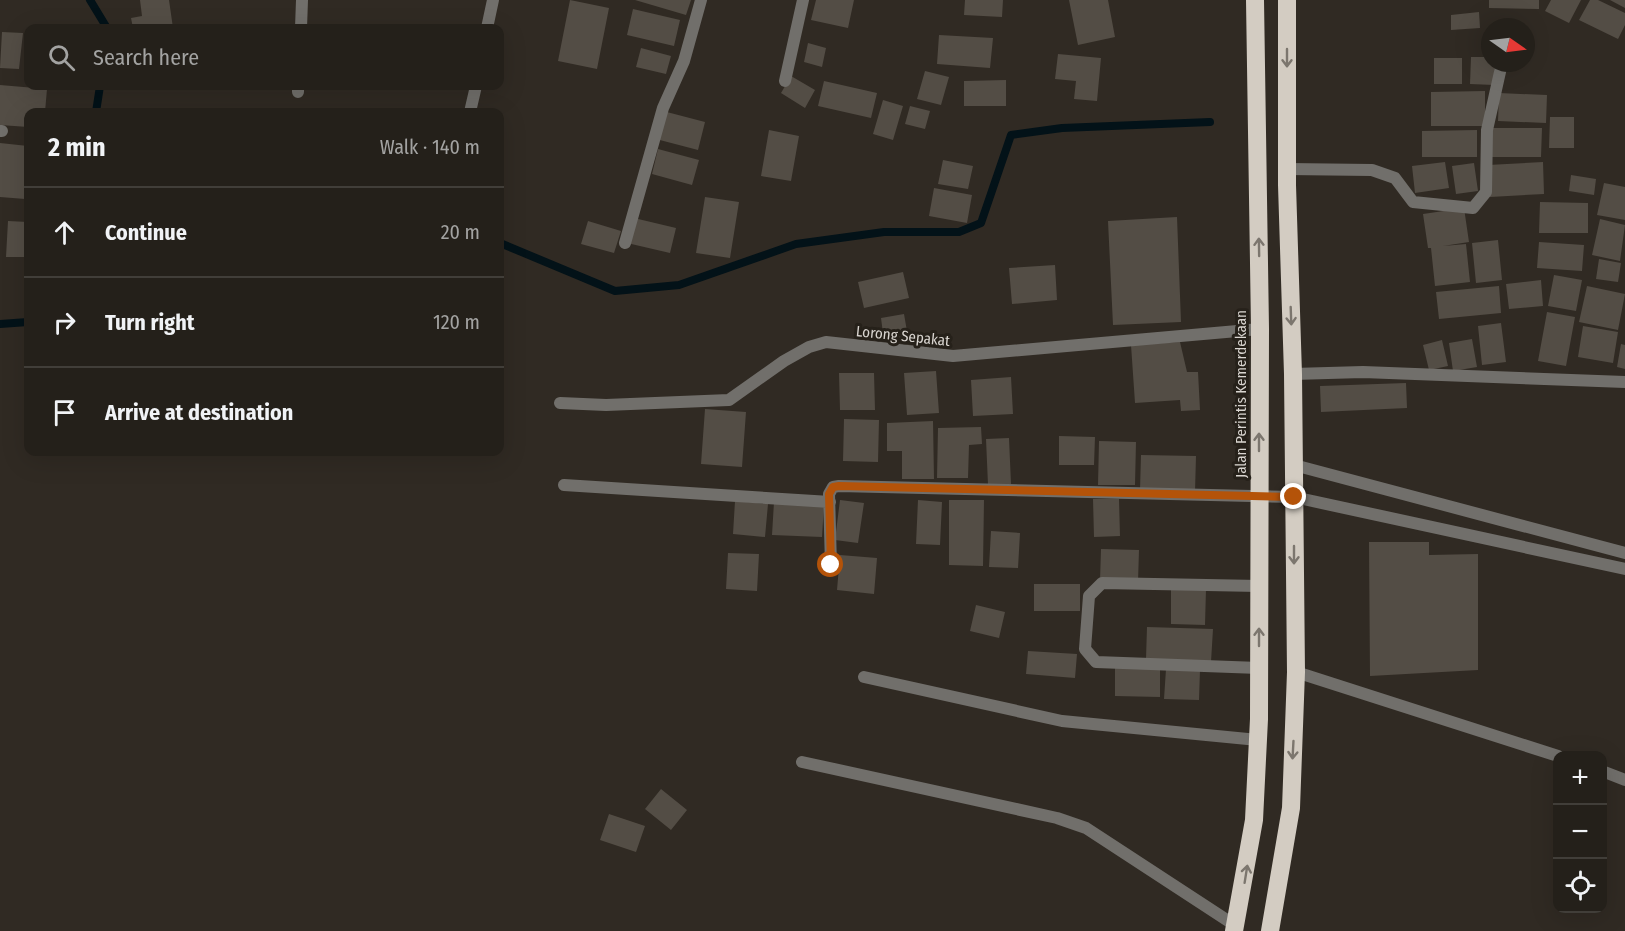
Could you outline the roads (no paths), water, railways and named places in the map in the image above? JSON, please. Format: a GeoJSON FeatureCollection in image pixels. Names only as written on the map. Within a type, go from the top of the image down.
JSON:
{"type":"FeatureCollection","features":[{"type":"Feature","properties":{"kind":"highway","name":"Jalan Perintis Kemerdekaan"},"geometry":{"type":"LineString","coordinates":[[1235,929],[1254,820],[1258,740],[1260,329],[1255,0]]}},
{"type":"Feature","properties":{"kind":"highway"},"geometry":{"type":"LineString","coordinates":[[1270,931],[1291,808],[1296,672],[1293,374],[1287,170],[1287,0]]}},
{"type":"Feature","properties":{"kind":"street"},"geometry":{"type":"LineString","coordinates":[[301,24],[302,0]]}},
{"type":"Feature","properties":{"kind":"street"},"geometry":{"type":"LineString","coordinates":[[489,24],[493,0]]}},
{"type":"Feature","properties":{"kind":"street"},"geometry":{"type":"LineString","coordinates":[[625,243],[663,108],[684,62],[701,0]]}},
{"type":"Feature","properties":{"kind":"street"},"geometry":{"type":"LineString","coordinates":[[785,81],[803,0]]}},
{"type":"Feature","properties":{"kind":"street"},"geometry":{"type":"LineString","coordinates":[[1287,170],[1372,170],[1395,178],[1413,202],[1473,208],[1486,192],[1487,130],[1500,72]]}},
{"type":"Feature","properties":{"kind":"street"},"geometry":{"type":"LineString","coordinates":[[471,108],[475,90]]}},
{"type":"Feature","properties":{"kind":"street","name":"Lorong Sepakat"},"geometry":{"type":"LineString","coordinates":[[560,403],[606,405],[729,400],[784,361],[809,347],[826,342],[953,356],[1260,329]]}},
{"type":"Feature","properties":{"kind":"street"},"geometry":{"type":"LineString","coordinates":[[1293,374],[1363,372],[1625,382]]}},
{"type":"Feature","properties":{"kind":"street"},"geometry":{"type":"LineString","coordinates":[[1294,465],[1625,553]]}},
{"type":"Feature","properties":{"kind":"street"},"geometry":{"type":"LineString","coordinates":[[564,485],[830,502]]}},
{"type":"Feature","properties":{"kind":"street"},"geometry":{"type":"LineString","coordinates":[[831,565],[830,490],[839,486],[1294,497],[1625,569]]}},
{"type":"Feature","properties":{"kind":"street"},"geometry":{"type":"LineString","coordinates":[[1259,585],[1102,583],[1089,596],[1085,649],[1096,662],[1259,668]]}},
{"type":"Feature","properties":{"kind":"street"},"geometry":{"type":"LineString","coordinates":[[1296,672],[1553,755]]}},
{"type":"Feature","properties":{"kind":"street"},"geometry":{"type":"LineString","coordinates":[[864,677],[1062,721],[1258,740]]}},
{"type":"Feature","properties":{"kind":"street"},"geometry":{"type":"LineString","coordinates":[[802,762],[1057,818],[1086,828],[1235,929]]}},
{"type":"Feature","properties":{"kind":"street"},"geometry":{"type":"LineString","coordinates":[[1607,773],[1625,780]]}},
{"type":"Feature","properties":{"kind":"waterway"},"geometry":{"type":"LineString","coordinates":[[90,0],[105,24]]}},
{"type":"Feature","properties":{"kind":"waterway"},"geometry":{"type":"LineString","coordinates":[[97,108],[99,90]]}},
{"type":"Feature","properties":{"kind":"waterway"},"geometry":{"type":"LineString","coordinates":[[504,245],[615,291],[679,285],[796,244],[884,232],[959,232],[981,223],[1011,135],[1062,128],[1210,122]]}},
{"type":"Feature","properties":{"kind":"waterway"},"geometry":{"type":"LineString","coordinates":[[0,324],[24,322]]}}]}
